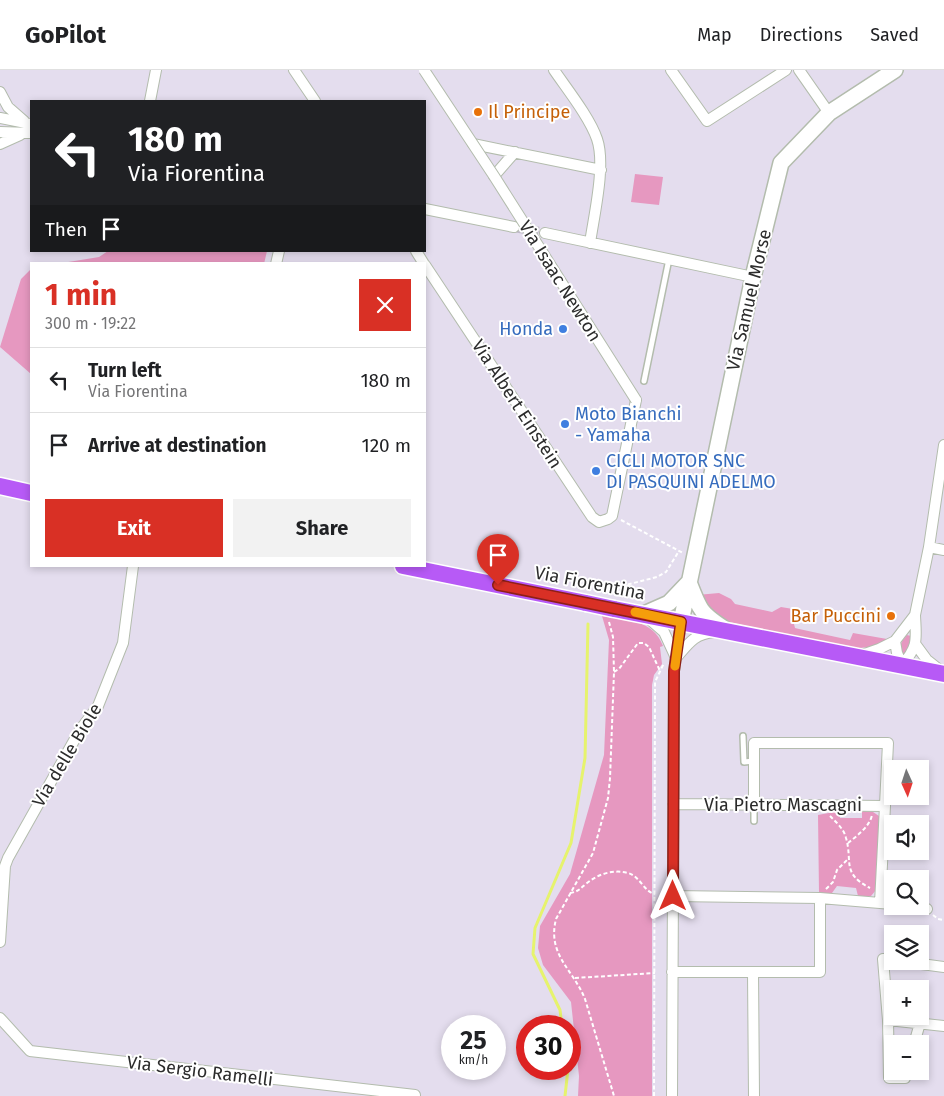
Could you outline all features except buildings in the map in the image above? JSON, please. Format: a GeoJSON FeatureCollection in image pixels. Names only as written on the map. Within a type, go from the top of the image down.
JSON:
{"type":"FeatureCollection","features":[{"type":"Feature","properties":{"kind":"main road"},"geometry":{"type":"LineString","coordinates":[[0,486],[30,492]]}},
{"type":"Feature","properties":{"kind":"main road","name":"Via Fiorentina"},"geometry":{"type":"LineString","coordinates":[[408,567],[586,602],[611,613],[644,614],[944,673]]}},
{"type":"Feature","properties":{"kind":"street"},"geometry":{"type":"LineString","coordinates":[[150,100],[156,70]]}},
{"type":"Feature","properties":{"kind":"street"},"geometry":{"type":"LineString","coordinates":[[294,70],[313,100]]}},
{"type":"Feature","properties":{"kind":"street","name":"Via Isaac Newton"},"geometry":{"type":"LineString","coordinates":[[424,70],[494,176],[636,400],[613,512]]}},
{"type":"Feature","properties":{"kind":"street"},"geometry":{"type":"LineString","coordinates":[[554,70],[582,111],[598,140],[601,170],[590,243]]}},
{"type":"Feature","properties":{"kind":"street"},"geometry":{"type":"LineString","coordinates":[[671,70],[707,121],[786,70]]}},
{"type":"Feature","properties":{"kind":"street"},"geometry":{"type":"LineString","coordinates":[[799,70],[829,113]]}},
{"type":"Feature","properties":{"kind":"street","name":"Via Samuel Morse"},"geometry":{"type":"LineString","coordinates":[[681,622],[753,277],[781,163],[829,113],[895,70]]}},
{"type":"Feature","properties":{"kind":"street"},"geometry":{"type":"LineString","coordinates":[[0,92],[8,107],[28,122]]}},
{"type":"Feature","properties":{"kind":"street"},"geometry":{"type":"LineString","coordinates":[[0,118],[28,122]]}},
{"type":"Feature","properties":{"kind":"street"},"geometry":{"type":"LineString","coordinates":[[0,132],[28,133]]}},
{"type":"Feature","properties":{"kind":"street"},"geometry":{"type":"LineString","coordinates":[[0,144],[28,133]]}},
{"type":"Feature","properties":{"kind":"street"},"geometry":{"type":"LineString","coordinates":[[473,144],[601,170]]}},
{"type":"Feature","properties":{"kind":"street"},"geometry":{"type":"LineString","coordinates":[[494,176],[516,152]]}},
{"type":"Feature","properties":{"kind":"street"},"geometry":{"type":"LineString","coordinates":[[426,209],[514,227]]}},
{"type":"Feature","properties":{"kind":"street"},"geometry":{"type":"LineString","coordinates":[[545,233],[753,277]]}},
{"type":"Feature","properties":{"kind":"street","name":"Via Albert Einstein"},"geometry":{"type":"LineString","coordinates":[[426,266],[592,517],[599,522],[608,519],[613,512]]}},
{"type":"Feature","properties":{"kind":"street"},"geometry":{"type":"LineString","coordinates":[[895,641],[902,665],[916,645],[915,616],[929,547],[944,445]]}},
{"type":"Feature","properties":{"kind":"street"},"geometry":{"type":"LineString","coordinates":[[929,547],[944,550]]}},
{"type":"Feature","properties":{"kind":"street","name":"Via delle Biole"},"geometry":{"type":"LineString","coordinates":[[0,940],[8,858],[80,730],[98,706],[123,643],[133,567]]}},
{"type":"Feature","properties":{"kind":"street"},"geometry":{"type":"LineString","coordinates":[[676,658],[664,632],[644,614],[669,603],[689,582],[699,607],[709,619],[728,631]]}},
{"type":"Feature","properties":{"kind":"street"},"geometry":{"type":"LineString","coordinates":[[856,657],[895,641],[915,616]]}},
{"type":"Feature","properties":{"kind":"street"},"geometry":{"type":"LineString","coordinates":[[672,1096],[674,671],[681,622]]}},
{"type":"Feature","properties":{"kind":"street"},"geometry":{"type":"LineString","coordinates":[[676,658],[693,638],[705,633],[728,631]]}},
{"type":"Feature","properties":{"kind":"street"},"geometry":{"type":"LineString","coordinates":[[916,645],[927,660],[944,673]]}},
{"type":"Feature","properties":{"kind":"street"},"geometry":{"type":"LineString","coordinates":[[754,804],[754,743],[888,743],[885,806]]}},
{"type":"Feature","properties":{"kind":"street","name":"Via Pietro Mascagni"},"geometry":{"type":"LineString","coordinates":[[674,804],[885,806],[880,903]]}},
{"type":"Feature","properties":{"kind":"street"},"geometry":{"type":"LineString","coordinates":[[673,896],[820,898],[884,903]]}},
{"type":"Feature","properties":{"kind":"street"},"geometry":{"type":"LineString","coordinates":[[672,972],[820,972],[820,898]]}},
{"type":"Feature","properties":{"kind":"street"},"geometry":{"type":"LineString","coordinates":[[884,959],[885,980]]}},
{"type":"Feature","properties":{"kind":"street"},"geometry":{"type":"LineString","coordinates":[[929,965],[944,967]]}},
{"type":"Feature","properties":{"kind":"street"},"geometry":{"type":"LineString","coordinates":[[754,972],[754,1096]]}},
{"type":"Feature","properties":{"kind":"street","name":"Via Sergio Ramelli"},"geometry":{"type":"LineString","coordinates":[[0,1018],[30,1051],[414,1096]]}},
{"type":"Feature","properties":{"kind":"street"},"geometry":{"type":"LineString","coordinates":[[929,1024],[944,1026]]}},
{"type":"Feature","properties":{"kind":"lane"},"geometry":{"type":"LineString","coordinates":[[644,381],[669,259]]}},
{"type":"Feature","properties":{"kind":"lane"},"geometry":{"type":"LineString","coordinates":[[743,736],[744,762],[754,761]]}},
{"type":"Feature","properties":{"kind":"lane"},"geometry":{"type":"LineString","coordinates":[[754,804],[754,821]]}},
{"type":"Feature","properties":{"kind":"path"},"geometry":{"type":"LineString","coordinates":[[613,512],[694,558]]}},
{"type":"Feature","properties":{"kind":"path"},"geometry":{"type":"LineString","coordinates":[[602,596],[606,590],[657,578],[666,572],[679,551]]}},
{"type":"Feature","properties":{"kind":"path"},"geometry":{"type":"LineString","coordinates":[[611,613],[614,672],[608,798],[593,854],[556,919],[553,930],[554,944],[560,958],[580,987],[591,1014],[600,1052],[614,1096]]}},
{"type":"Feature","properties":{"kind":"path"},"geometry":{"type":"LineString","coordinates":[[614,672],[619,669],[638,643],[644,643],[649,647],[660,671]]}},
{"type":"Feature","properties":{"kind":"path"},"geometry":{"type":"LineString","coordinates":[[654,1096],[655,682],[664,664],[664,656]]}},
{"type":"Feature","properties":{"kind":"path"},"geometry":{"type":"LineString","coordinates":[[820,804],[840,826],[846,837],[851,872],[858,880],[880,891]]}},
{"type":"Feature","properties":{"kind":"path"},"geometry":{"type":"LineString","coordinates":[[847,844],[871,820],[873,805]]}},
{"type":"Feature","properties":{"kind":"path"},"geometry":{"type":"LineString","coordinates":[[820,898],[819,893],[833,882],[837,870],[848,859]]}},
{"type":"Feature","properties":{"kind":"path"},"geometry":{"type":"LineString","coordinates":[[570,893],[576,892],[599,876],[622,871],[639,879],[650,893],[655,894]]}},
{"type":"Feature","properties":{"kind":"path"},"geometry":{"type":"LineString","coordinates":[[575,978],[655,973]]}},
{"type":"Feature","properties":{"kind":"shaded area"},"geometry":{"type":"Polygon","coordinates":[[[635,174],[663,177],[659,205],[631,202],[635,174]]]}},
{"type":"Feature","properties":{"kind":"shaded area"},"geometry":{"type":"Polygon","coordinates":[[[106,252],[267,252],[264,262],[68,262],[99,257],[106,252]]]}},
{"type":"Feature","properties":{"kind":"shaded area"},"geometry":{"type":"Polygon","coordinates":[[[30,270],[30,373],[0,347],[21,279],[30,270]]]}},
{"type":"Feature","properties":{"kind":"shaded area"},"geometry":{"type":"Polygon","coordinates":[[[719,593],[731,599],[735,604],[772,612],[781,607],[793,609],[795,628],[850,640],[853,633],[887,639],[876,646],[852,649],[724,621],[714,615],[697,595],[719,593]]]}},
{"type":"Feature","properties":{"kind":"shaded area"},"geometry":{"type":"Polygon","coordinates":[[[602,616],[638,622],[653,630],[663,646],[660,647],[662,664],[654,675],[652,685],[652,1096],[578,1096],[579,1080],[581,1080],[581,1015],[572,1015],[571,1002],[543,965],[538,948],[540,926],[570,874],[604,755],[609,640],[602,616]]]}},
{"type":"Feature","properties":{"kind":"shaded area"},"geometry":{"type":"Polygon","coordinates":[[[907,635],[911,636],[908,651],[903,655],[901,645],[907,635]]]}},
{"type":"Feature","properties":{"kind":"shaded area"},"geometry":{"type":"Polygon","coordinates":[[[839,811],[840,818],[862,818],[862,811],[873,812],[879,816],[876,890],[871,896],[858,896],[856,888],[837,886],[832,893],[819,893],[818,815],[839,811]]]}},
{"type":"Feature","properties":{"kind":"waterway"},"geometry":{"type":"LineString","coordinates":[[561,1015],[533,954],[535,928],[571,843],[585,758],[588,624]]}},
{"type":"Feature","properties":{"kind":"waterway"},"geometry":{"type":"LineString","coordinates":[[565,1096],[567,1080]]}},
{"type":"Feature","properties":{"kind":"tunnel"},"geometry":{"type":"LineString","coordinates":[[514,227],[545,233]]}},
{"type":"Feature","properties":{"kind":"slow traffic"},"geometry":{"type":"LineString","coordinates":[[635,612],[681,622],[675,666]]}},
{"type":"Feature","properties":{"kind":"place","name":"Il Principe"},"geometry":{"type":"Point","coordinates":[478,112]}},
{"type":"Feature","properties":{"kind":"place","name":"Honda"},"geometry":{"type":"Point","coordinates":[563,329]}},
{"type":"Feature","properties":{"kind":"place","name":"Moto Bianchi - Yamaha"},"geometry":{"type":"Point","coordinates":[565,424]}},
{"type":"Feature","properties":{"kind":"place","name":"CICLI MOTOR SNC DI PASQUINI ADELMO"},"geometry":{"type":"Point","coordinates":[596,471]}},
{"type":"Feature","properties":{"kind":"place","name":"Bar Puccini"},"geometry":{"type":"Point","coordinates":[891,616]}},
{"type":"Feature","properties":{"kind":"route"},"geometry":{"type":"LineString","coordinates":[[498,585],[681,622],[674,671],[673,896]]}}]}
